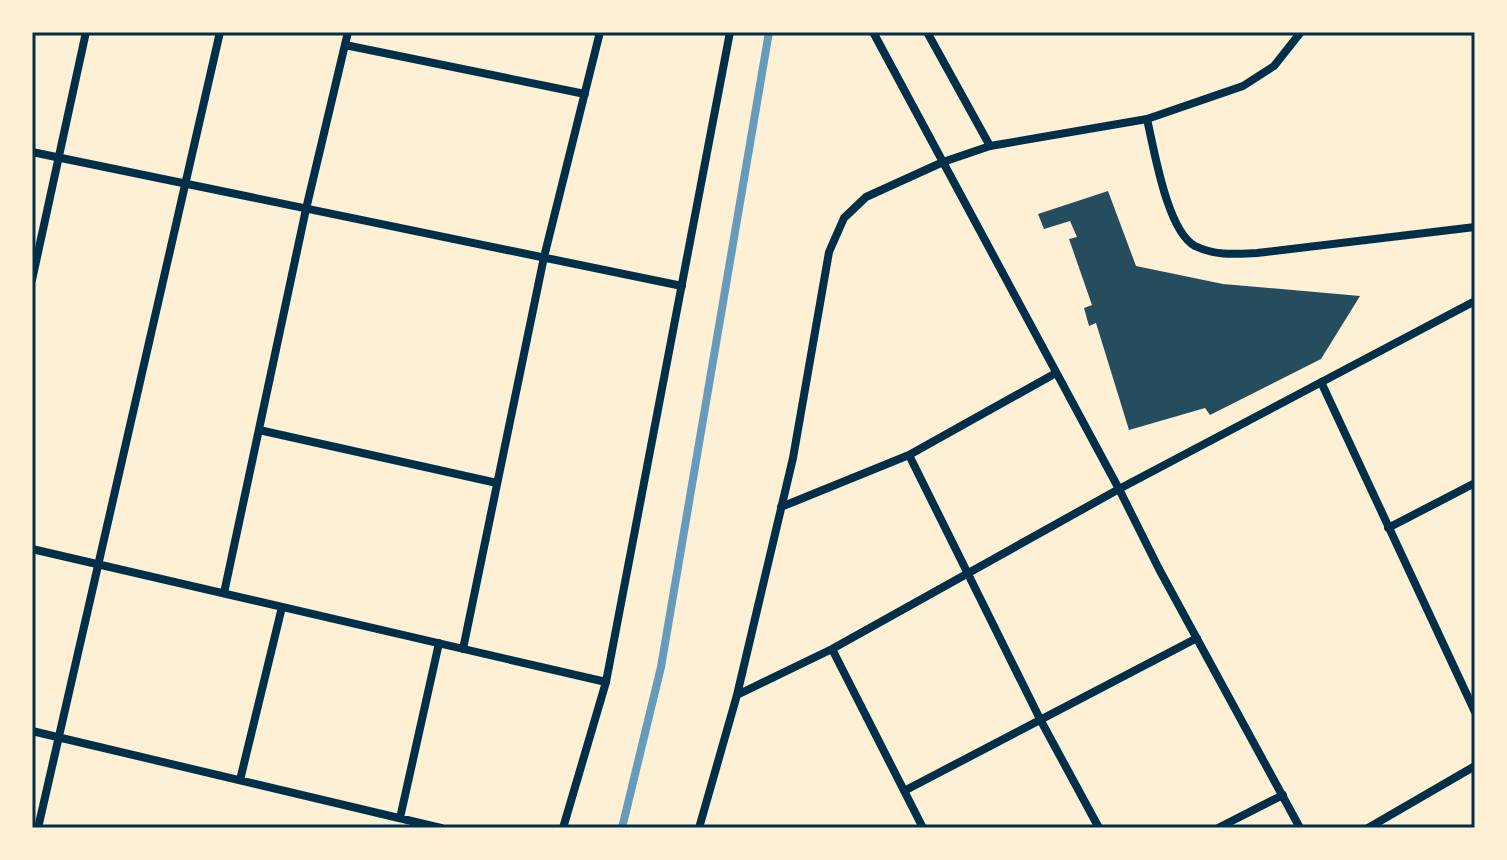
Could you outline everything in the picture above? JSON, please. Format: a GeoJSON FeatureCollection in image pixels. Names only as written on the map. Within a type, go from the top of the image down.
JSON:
{"type":"FeatureCollection","features":[{"type":"Feature","properties":{"kind":"street"},"geometry":{"type":"LineString","coordinates":[[32,280],[86,32]]}},
{"type":"Feature","properties":{"kind":"street"},"geometry":{"type":"LineString","coordinates":[[38,828],[220,32]]}},
{"type":"Feature","properties":{"kind":"street"},"geometry":{"type":"LineString","coordinates":[[224,593],[306,209],[348,32]]}},
{"type":"Feature","properties":{"kind":"street"},"geometry":{"type":"LineString","coordinates":[[463,649],[544,257],[600,32]]}},
{"type":"Feature","properties":{"kind":"street"},"geometry":{"type":"LineString","coordinates":[[563,828],[606,682],[730,32]]}},
{"type":"Feature","properties":{"kind":"street"},"geometry":{"type":"LineString","coordinates":[[873,32],[1300,828]]}},
{"type":"Feature","properties":{"kind":"street"},"geometry":{"type":"LineString","coordinates":[[927,32],[990,146]]}},
{"type":"Feature","properties":{"kind":"street"},"geometry":{"type":"LineString","coordinates":[[699,828],[737,695],[793,458],[829,252],[844,218],[866,197],[943,162],[990,146],[1147,119],[1243,86],[1274,66],[1301,32]]}},
{"type":"Feature","properties":{"kind":"street"},"geometry":{"type":"LineString","coordinates":[[345,45],[585,94]]}},
{"type":"Feature","properties":{"kind":"street"},"geometry":{"type":"LineString","coordinates":[[1147,119],[1170,213],[1193,245],[1221,254],[1257,253],[1475,227]]}},
{"type":"Feature","properties":{"kind":"street"},"geometry":{"type":"LineString","coordinates":[[32,152],[682,286]]}},
{"type":"Feature","properties":{"kind":"street"},"geometry":{"type":"LineString","coordinates":[[737,695],[832,649],[1119,489],[1475,301]]}},
{"type":"Feature","properties":{"kind":"street"},"geometry":{"type":"LineString","coordinates":[[781,507],[909,455],[1056,373]]}},
{"type":"Feature","properties":{"kind":"street"},"geometry":{"type":"LineString","coordinates":[[1321,382],[1475,712]]}},
{"type":"Feature","properties":{"kind":"street"},"geometry":{"type":"LineString","coordinates":[[259,430],[497,483]]}},
{"type":"Feature","properties":{"kind":"street"},"geometry":{"type":"LineString","coordinates":[[909,455],[1041,721],[1099,828]]}},
{"type":"Feature","properties":{"kind":"street"},"geometry":{"type":"LineString","coordinates":[[1388,528],[1475,483]]}},
{"type":"Feature","properties":{"kind":"street"},"geometry":{"type":"LineString","coordinates":[[32,549],[606,682]]}},
{"type":"Feature","properties":{"kind":"street"},"geometry":{"type":"LineString","coordinates":[[240,780],[282,607]]}},
{"type":"Feature","properties":{"kind":"street"},"geometry":{"type":"LineString","coordinates":[[904,791],[1197,638]]}},
{"type":"Feature","properties":{"kind":"street"},"geometry":{"type":"LineString","coordinates":[[400,818],[439,643]]}},
{"type":"Feature","properties":{"kind":"street"},"geometry":{"type":"LineString","coordinates":[[832,649],[923,828]]}},
{"type":"Feature","properties":{"kind":"street"},"geometry":{"type":"LineString","coordinates":[[32,731],[441,828]]}},
{"type":"Feature","properties":{"kind":"street"},"geometry":{"type":"LineString","coordinates":[[1368,828],[1475,766]]}},
{"type":"Feature","properties":{"kind":"street"},"geometry":{"type":"LineString","coordinates":[[1218,828],[1283,795]]}},
{"type":"Feature","properties":{"kind":"building"},"geometry":{"type":"Polygon","coordinates":[[[1108,191],[1136,266],[1223,284],[1360,296],[1321,359],[1210,415],[1205,408],[1129,430],[1096,323],[1089,326],[1084,308],[1092,305],[1069,239],[1077,237],[1070,221],[1044,229],[1038,214],[1108,191]]]}},
{"type":"Feature","properties":{"kind":"waterway"},"geometry":{"type":"LineString","coordinates":[[622,828],[661,667],[769,32]]}}]}
